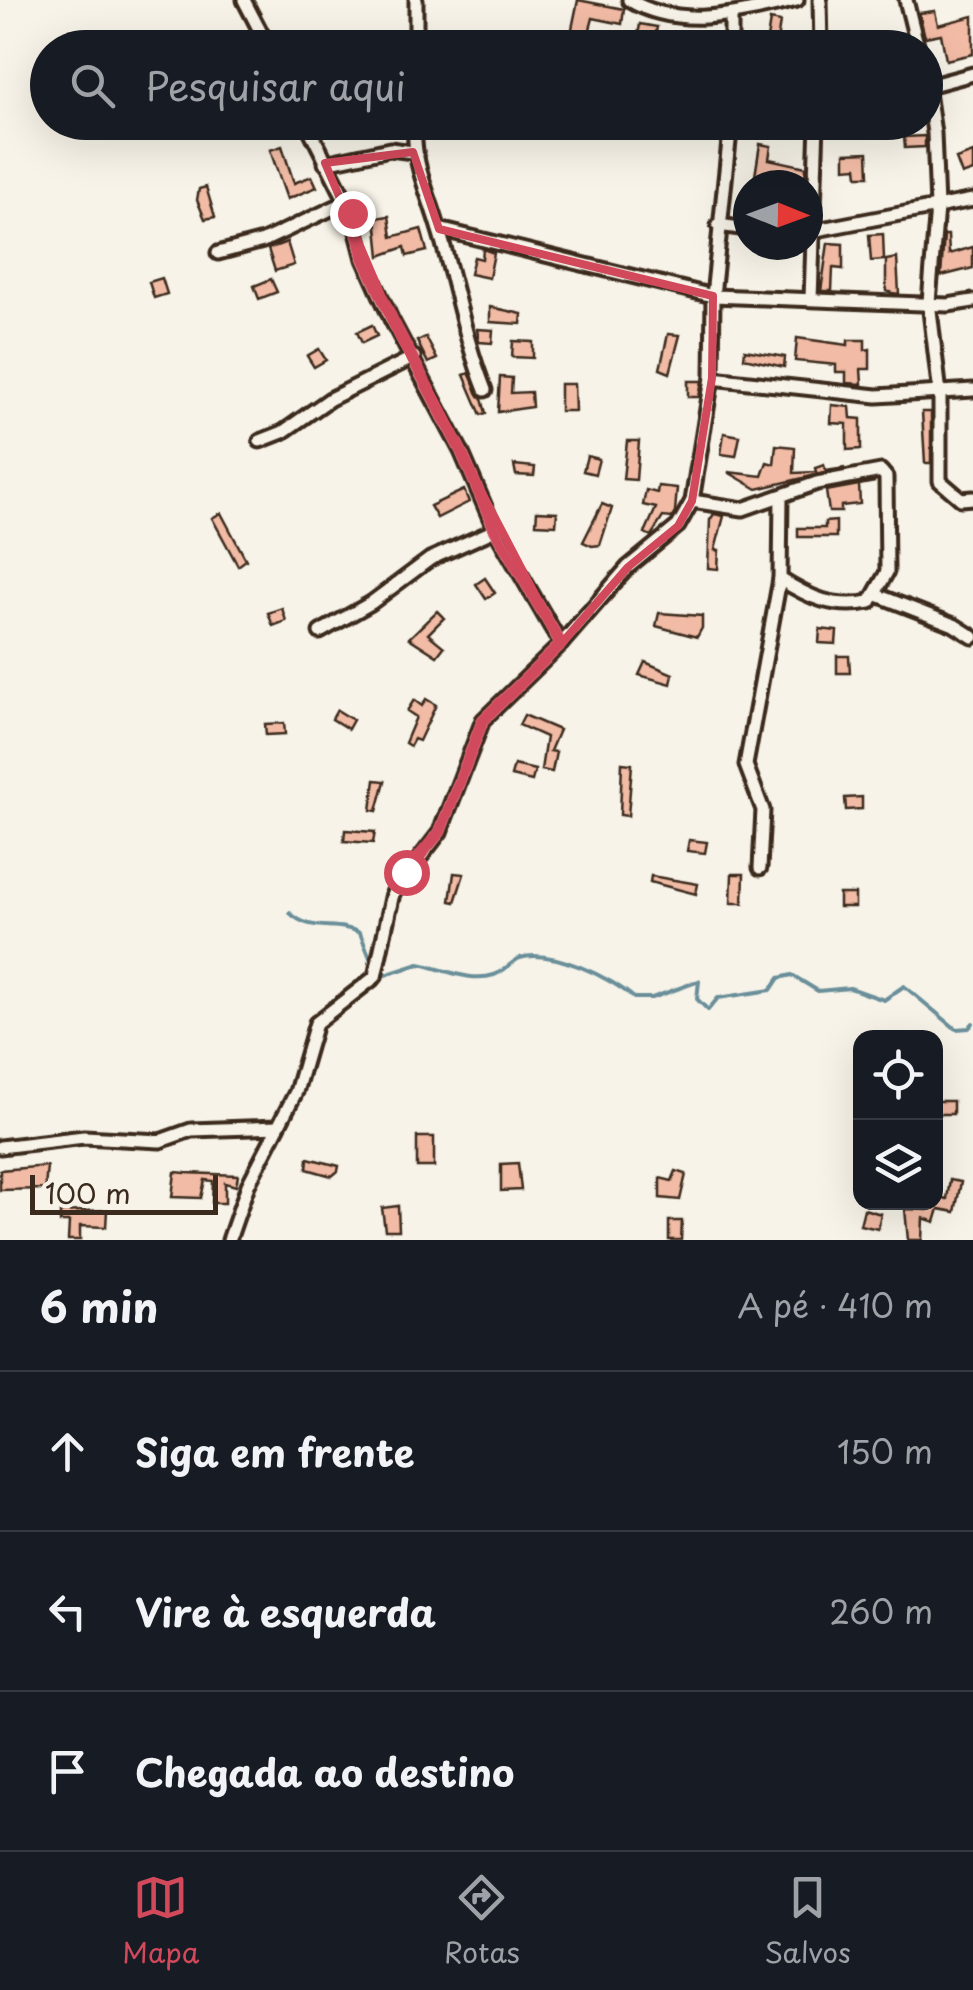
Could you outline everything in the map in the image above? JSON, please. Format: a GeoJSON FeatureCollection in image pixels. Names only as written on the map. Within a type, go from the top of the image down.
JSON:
{"type":"FeatureCollection","features":[{"type":"Feature","properties":{"kind":"street"},"geometry":{"type":"LineString","coordinates":[[244,0],[260,30]]}},
{"type":"Feature","properties":{"kind":"street"},"geometry":{"type":"LineString","coordinates":[[416,0],[416,30]]}},
{"type":"Feature","properties":{"kind":"street"},"geometry":{"type":"LineString","coordinates":[[629,0],[644,9],[690,17],[731,15],[797,0]]}},
{"type":"Feature","properties":{"kind":"street"},"geometry":{"type":"LineString","coordinates":[[820,0],[821,30]]}},
{"type":"Feature","properties":{"kind":"street"},"geometry":{"type":"LineString","coordinates":[[906,0],[914,30]]}},
{"type":"Feature","properties":{"kind":"street"},"geometry":{"type":"LineString","coordinates":[[731,15],[731,30]]}},
{"type":"Feature","properties":{"kind":"street"},"geometry":{"type":"LineString","coordinates":[[943,79],[973,74]]}},
{"type":"Feature","properties":{"kind":"street"},"geometry":{"type":"LineString","coordinates":[[315,140],[346,202],[364,258],[495,530],[561,644]]}},
{"type":"Feature","properties":{"kind":"street"},"geometry":{"type":"LineString","coordinates":[[414,140],[412,152],[439,229],[466,343],[485,390]]}},
{"type":"Feature","properties":{"kind":"street"},"geometry":{"type":"LineString","coordinates":[[229,1240],[248,1185],[296,1092],[316,1022],[375,977],[393,893],[440,832],[475,733],[500,699],[561,644],[628,567],[678,526],[692,501],[712,378],[718,225],[730,140]]}},
{"type":"Feature","properties":{"kind":"street"},"geometry":{"type":"LineString","coordinates":[[814,170],[816,140]]}},
{"type":"Feature","properties":{"kind":"street"},"geometry":{"type":"LineString","coordinates":[[931,140],[937,207],[928,302],[940,394],[940,481],[961,500],[973,498]]}},
{"type":"Feature","properties":{"kind":"street"},"geometry":{"type":"LineString","coordinates":[[325,162],[373,151],[412,152]]}},
{"type":"Feature","properties":{"kind":"street"},"geometry":{"type":"LineString","coordinates":[[823,228],[882,214],[973,200]]}},
{"type":"Feature","properties":{"kind":"street"},"geometry":{"type":"LineString","coordinates":[[218,253],[263,241],[346,202]]}},
{"type":"Feature","properties":{"kind":"street"},"geometry":{"type":"LineString","coordinates":[[718,225],[733,227]]}},
{"type":"Feature","properties":{"kind":"street"},"geometry":{"type":"LineString","coordinates":[[439,229],[713,296],[973,301]]}},
{"type":"Feature","properties":{"kind":"street"},"geometry":{"type":"LineString","coordinates":[[811,260],[811,299]]}},
{"type":"Feature","properties":{"kind":"street"},"geometry":{"type":"LineString","coordinates":[[260,441],[284,432],[330,399],[414,357]]}},
{"type":"Feature","properties":{"kind":"street"},"geometry":{"type":"LineString","coordinates":[[712,378],[877,396],[973,390]]}},
{"type":"Feature","properties":{"kind":"street"},"geometry":{"type":"LineString","coordinates":[[692,501],[742,508],[817,483],[881,471],[886,477],[888,531],[887,572],[878,595],[870,602],[835,604],[810,599],[780,578]]}},
{"type":"Feature","properties":{"kind":"street"},"geometry":{"type":"LineString","coordinates":[[760,868],[763,810],[746,765],[780,578],[780,496]]}},
{"type":"Feature","properties":{"kind":"street"},"geometry":{"type":"LineString","coordinates":[[320,632],[371,603],[430,559],[495,530]]}},
{"type":"Feature","properties":{"kind":"street"},"geometry":{"type":"LineString","coordinates":[[878,595],[954,625],[973,637]]}},
{"type":"Feature","properties":{"kind":"street"},"geometry":{"type":"LineString","coordinates":[[0,1147],[84,1137],[160,1141],[220,1126],[278,1126]]}},
{"type":"Feature","properties":{"kind":"highlighted area"},"geometry":{"type":"Polygon","coordinates":[[[413,152],[439,229],[713,296],[712,378],[692,501],[678,526],[628,567],[561,644],[391,319],[325,163],[413,152]]]}},
{"type":"Feature","properties":{"kind":"building"},"geometry":{"type":"Polygon","coordinates":[[[578,0],[624,9],[622,24],[593,18],[590,30],[572,30],[578,0]]]}},
{"type":"Feature","properties":{"kind":"building"},"geometry":{"type":"Polygon","coordinates":[[[935,11],[938,25],[973,16],[973,54],[946,60],[943,30],[923,30],[919,13],[935,11]]]}},
{"type":"Feature","properties":{"kind":"building"},"geometry":{"type":"Polygon","coordinates":[[[770,20],[780,22],[779,30],[768,30],[770,20]]]}},
{"type":"Feature","properties":{"kind":"building"},"geometry":{"type":"Polygon","coordinates":[[[640,24],[657,27],[656,30],[639,30],[640,24]]]}},
{"type":"Feature","properties":{"kind":"building"},"geometry":{"type":"Polygon","coordinates":[[[904,140],[925,140],[925,147],[905,148],[904,140]]]}},
{"type":"Feature","properties":{"kind":"building"},"geometry":{"type":"Polygon","coordinates":[[[760,144],[771,146],[769,159],[806,167],[806,170],[756,170],[760,144]]]}},
{"type":"Feature","properties":{"kind":"building"},"geometry":{"type":"Polygon","coordinates":[[[282,146],[294,183],[312,176],[317,187],[287,199],[270,150],[282,146]]]}},
{"type":"Feature","properties":{"kind":"building"},"geometry":{"type":"Polygon","coordinates":[[[868,152],[869,176],[858,176],[857,167],[845,168],[845,153],[868,152]]]}},
{"type":"Feature","properties":{"kind":"building"},"geometry":{"type":"Polygon","coordinates":[[[973,153],[973,171],[962,175],[956,159],[973,153]]]}},
{"type":"Feature","properties":{"kind":"building"},"geometry":{"type":"Polygon","coordinates":[[[206,187],[215,217],[205,219],[197,200],[199,189],[206,187]]]}},
{"type":"Feature","properties":{"kind":"building"},"geometry":{"type":"Polygon","coordinates":[[[389,216],[392,237],[421,229],[427,251],[407,256],[405,247],[380,256],[376,218],[389,216]]]}},
{"type":"Feature","properties":{"kind":"building"},"geometry":{"type":"Polygon","coordinates":[[[883,234],[884,260],[871,261],[869,235],[883,234]]]}},
{"type":"Feature","properties":{"kind":"building"},"geometry":{"type":"Polygon","coordinates":[[[944,235],[948,235],[949,254],[973,247],[973,268],[941,276],[944,235]]]}},
{"type":"Feature","properties":{"kind":"building"},"geometry":{"type":"Polygon","coordinates":[[[287,242],[294,265],[275,271],[268,249],[287,242]]]}},
{"type":"Feature","properties":{"kind":"building"},"geometry":{"type":"Polygon","coordinates":[[[828,243],[843,244],[843,269],[833,268],[832,291],[821,291],[828,243]]]}},
{"type":"Feature","properties":{"kind":"building"},"geometry":{"type":"Polygon","coordinates":[[[483,249],[494,253],[489,278],[470,274],[474,257],[482,259],[483,249]]]}},
{"type":"Feature","properties":{"kind":"building"},"geometry":{"type":"Polygon","coordinates":[[[897,258],[899,294],[886,291],[886,260],[897,258]]]}},
{"type":"Feature","properties":{"kind":"building"},"geometry":{"type":"Polygon","coordinates":[[[162,278],[167,294],[154,298],[149,282],[162,278]]]}},
{"type":"Feature","properties":{"kind":"building"},"geometry":{"type":"Polygon","coordinates":[[[271,279],[277,292],[259,299],[254,286],[271,279]]]}},
{"type":"Feature","properties":{"kind":"building"},"geometry":{"type":"Polygon","coordinates":[[[490,307],[522,314],[521,324],[490,322],[490,307]]]}},
{"type":"Feature","properties":{"kind":"building"},"geometry":{"type":"Polygon","coordinates":[[[372,325],[377,336],[362,343],[357,332],[372,325]]]}},
{"type":"Feature","properties":{"kind":"building"},"geometry":{"type":"Polygon","coordinates":[[[477,329],[493,330],[492,343],[479,342],[477,329]]]}},
{"type":"Feature","properties":{"kind":"building"},"geometry":{"type":"Polygon","coordinates":[[[668,334],[680,335],[670,373],[660,369],[668,334]]]}},
{"type":"Feature","properties":{"kind":"building"},"geometry":{"type":"Polygon","coordinates":[[[426,337],[437,359],[428,363],[417,341],[426,337]]]}},
{"type":"Feature","properties":{"kind":"building"},"geometry":{"type":"Polygon","coordinates":[[[797,338],[848,345],[848,340],[865,340],[865,350],[870,349],[870,369],[861,369],[862,384],[846,383],[846,372],[836,372],[836,365],[795,361],[797,338]]]}},
{"type":"Feature","properties":{"kind":"building"},"geometry":{"type":"Polygon","coordinates":[[[513,341],[533,342],[533,358],[512,357],[513,341]]]}},
{"type":"Feature","properties":{"kind":"building"},"geometry":{"type":"Polygon","coordinates":[[[319,349],[326,360],[314,367],[307,356],[319,349]]]}},
{"type":"Feature","properties":{"kind":"building"},"geometry":{"type":"Polygon","coordinates":[[[745,350],[785,357],[784,367],[744,358],[745,350]]]}},
{"type":"Feature","properties":{"kind":"building"},"geometry":{"type":"Polygon","coordinates":[[[469,373],[486,413],[481,415],[464,375],[469,373]]]}},
{"type":"Feature","properties":{"kind":"building"},"geometry":{"type":"Polygon","coordinates":[[[500,377],[512,378],[511,393],[531,392],[532,407],[498,412],[500,377]]]}},
{"type":"Feature","properties":{"kind":"building"},"geometry":{"type":"Polygon","coordinates":[[[688,381],[702,381],[699,397],[688,397],[688,381]]]}},
{"type":"Feature","properties":{"kind":"building"},"geometry":{"type":"Polygon","coordinates":[[[560,384],[574,384],[575,411],[560,411],[560,384]]]}},
{"type":"Feature","properties":{"kind":"building"},"geometry":{"type":"Polygon","coordinates":[[[832,405],[850,407],[851,418],[861,419],[861,449],[847,450],[847,424],[831,423],[832,405]]]}},
{"type":"Feature","properties":{"kind":"building"},"geometry":{"type":"Polygon","coordinates":[[[922,412],[931,412],[931,463],[925,463],[922,412]]]}},
{"type":"Feature","properties":{"kind":"building"},"geometry":{"type":"Polygon","coordinates":[[[724,433],[740,436],[736,456],[721,454],[724,433]]]}},
{"type":"Feature","properties":{"kind":"building"},"geometry":{"type":"Polygon","coordinates":[[[627,441],[639,441],[636,480],[623,479],[627,441]]]}},
{"type":"Feature","properties":{"kind":"building"},"geometry":{"type":"Polygon","coordinates":[[[776,445],[795,447],[794,473],[816,472],[815,468],[824,465],[826,471],[845,468],[757,489],[728,472],[762,476],[767,462],[774,464],[776,445]]]}},
{"type":"Feature","properties":{"kind":"building"},"geometry":{"type":"Polygon","coordinates":[[[587,456],[599,459],[595,474],[583,471],[587,456]]]}},
{"type":"Feature","properties":{"kind":"building"},"geometry":{"type":"Polygon","coordinates":[[[514,465],[535,467],[534,476],[516,475],[514,465]]]}},
{"type":"Feature","properties":{"kind":"building"},"geometry":{"type":"Polygon","coordinates":[[[875,482],[859,485],[860,504],[829,512],[826,491],[875,482]]]}},
{"type":"Feature","properties":{"kind":"building"},"geometry":{"type":"Polygon","coordinates":[[[658,486],[677,488],[675,512],[672,518],[663,517],[651,536],[645,533],[656,508],[643,505],[646,490],[657,493],[658,486]]]}},
{"type":"Feature","properties":{"kind":"building"},"geometry":{"type":"Polygon","coordinates":[[[464,490],[469,502],[437,518],[430,506],[464,490]]]}},
{"type":"Feature","properties":{"kind":"building"},"geometry":{"type":"Polygon","coordinates":[[[602,504],[612,508],[600,545],[592,546],[583,542],[602,504]]]}},
{"type":"Feature","properties":{"kind":"building"},"geometry":{"type":"Polygon","coordinates":[[[537,511],[557,512],[556,525],[536,524],[537,511]]]}},
{"type":"Feature","properties":{"kind":"building"},"geometry":{"type":"Polygon","coordinates":[[[221,513],[246,560],[238,566],[212,518],[221,513]]]}},
{"type":"Feature","properties":{"kind":"building"},"geometry":{"type":"Polygon","coordinates":[[[714,514],[724,516],[715,550],[719,550],[718,569],[708,568],[710,520],[714,514]]]}},
{"type":"Feature","properties":{"kind":"building"},"geometry":{"type":"Polygon","coordinates":[[[836,521],[836,537],[798,537],[798,528],[825,528],[825,522],[836,521]]]}},
{"type":"Feature","properties":{"kind":"building"},"geometry":{"type":"Polygon","coordinates":[[[485,578],[495,593],[486,599],[476,584],[485,578]]]}},
{"type":"Feature","properties":{"kind":"building"},"geometry":{"type":"Polygon","coordinates":[[[282,608],[286,621],[273,626],[268,613],[282,608]]]}},
{"type":"Feature","properties":{"kind":"building"},"geometry":{"type":"Polygon","coordinates":[[[437,611],[444,618],[428,634],[444,647],[437,656],[409,638],[437,611]]]}},
{"type":"Feature","properties":{"kind":"building"},"geometry":{"type":"Polygon","coordinates":[[[659,613],[702,616],[702,628],[697,637],[656,626],[659,613]]]}},
{"type":"Feature","properties":{"kind":"building"},"geometry":{"type":"Polygon","coordinates":[[[820,629],[837,631],[836,644],[819,643],[820,629]]]}},
{"type":"Feature","properties":{"kind":"building"},"geometry":{"type":"Polygon","coordinates":[[[837,656],[849,656],[850,673],[837,673],[837,656]]]}},
{"type":"Feature","properties":{"kind":"building"},"geometry":{"type":"Polygon","coordinates":[[[645,662],[673,674],[671,684],[639,675],[645,662]]]}},
{"type":"Feature","properties":{"kind":"building"},"geometry":{"type":"Polygon","coordinates":[[[426,699],[436,705],[419,741],[414,739],[410,746],[405,743],[416,717],[407,711],[414,700],[422,706],[426,699]]]}},
{"type":"Feature","properties":{"kind":"building"},"geometry":{"type":"Polygon","coordinates":[[[337,710],[353,720],[348,729],[332,719],[337,710]]]}},
{"type":"Feature","properties":{"kind":"building"},"geometry":{"type":"Polygon","coordinates":[[[524,715],[559,730],[550,751],[556,752],[552,772],[541,770],[546,737],[519,725],[524,715]]]}},
{"type":"Feature","properties":{"kind":"building"},"geometry":{"type":"Polygon","coordinates":[[[284,723],[285,734],[266,735],[265,724],[284,723]]]}},
{"type":"Feature","properties":{"kind":"building"},"geometry":{"type":"Polygon","coordinates":[[[622,763],[632,764],[628,816],[620,815],[622,763]]]}},
{"type":"Feature","properties":{"kind":"building"},"geometry":{"type":"Polygon","coordinates":[[[514,765],[535,770],[532,781],[511,776],[514,765]]]}},
{"type":"Feature","properties":{"kind":"building"},"geometry":{"type":"Polygon","coordinates":[[[375,780],[385,781],[377,811],[371,810],[375,780]]]}},
{"type":"Feature","properties":{"kind":"building"},"geometry":{"type":"Polygon","coordinates":[[[862,797],[862,809],[846,810],[845,798],[862,797]]]}},
{"type":"Feature","properties":{"kind":"building"},"geometry":{"type":"Polygon","coordinates":[[[345,830],[375,832],[373,843],[344,841],[345,830]]]}},
{"type":"Feature","properties":{"kind":"building"},"geometry":{"type":"Polygon","coordinates":[[[689,840],[707,842],[705,853],[687,851],[689,840]]]}},
{"type":"Feature","properties":{"kind":"building"},"geometry":{"type":"Polygon","coordinates":[[[454,873],[464,874],[455,902],[450,901],[454,873]]]}},
{"type":"Feature","properties":{"kind":"building"},"geometry":{"type":"Polygon","coordinates":[[[732,874],[744,874],[743,903],[731,903],[732,874]]]}},
{"type":"Feature","properties":{"kind":"building"},"geometry":{"type":"Polygon","coordinates":[[[651,876],[698,884],[696,894],[650,882],[651,876]]]}},
{"type":"Feature","properties":{"kind":"building"},"geometry":{"type":"Polygon","coordinates":[[[839,894],[855,894],[855,907],[839,907],[839,894]]]}},
{"type":"Feature","properties":{"kind":"building"},"geometry":{"type":"Polygon","coordinates":[[[943,1101],[953,1101],[953,1114],[943,1114],[943,1101]]]}},
{"type":"Feature","properties":{"kind":"building"},"geometry":{"type":"Polygon","coordinates":[[[417,1137],[434,1137],[434,1167],[417,1167],[417,1137]]]}},
{"type":"Feature","properties":{"kind":"building"},"geometry":{"type":"Polygon","coordinates":[[[308,1158],[339,1166],[338,1171],[332,1176],[307,1169],[308,1158]]]}},
{"type":"Feature","properties":{"kind":"building"},"geometry":{"type":"Polygon","coordinates":[[[518,1163],[521,1190],[501,1191],[501,1164],[518,1163]]]}},
{"type":"Feature","properties":{"kind":"building"},"geometry":{"type":"Polygon","coordinates":[[[47,1166],[45,1189],[0,1190],[0,1170],[47,1166]]]}},
{"type":"Feature","properties":{"kind":"building"},"geometry":{"type":"Polygon","coordinates":[[[676,1171],[686,1174],[680,1200],[660,1198],[660,1178],[672,1181],[676,1171]]]}},
{"type":"Feature","properties":{"kind":"building"},"geometry":{"type":"Polygon","coordinates":[[[175,1172],[238,1175],[236,1186],[225,1183],[225,1203],[212,1203],[213,1181],[205,1180],[201,1198],[172,1197],[175,1172]]]}},
{"type":"Feature","properties":{"kind":"building"},"geometry":{"type":"Polygon","coordinates":[[[950,1180],[961,1182],[955,1212],[943,1210],[943,1198],[947,1199],[950,1180]]]}},
{"type":"Feature","properties":{"kind":"building"},"geometry":{"type":"Polygon","coordinates":[[[398,1206],[399,1230],[385,1230],[382,1208],[398,1206]]]}},
{"type":"Feature","properties":{"kind":"building"},"geometry":{"type":"Polygon","coordinates":[[[107,1210],[106,1227],[80,1226],[80,1240],[68,1240],[69,1222],[60,1222],[60,1212],[107,1210]]]}},
{"type":"Feature","properties":{"kind":"building"},"geometry":{"type":"Polygon","coordinates":[[[864,1210],[881,1214],[878,1229],[860,1225],[864,1210]]]}},
{"type":"Feature","properties":{"kind":"building"},"geometry":{"type":"Polygon","coordinates":[[[905,1210],[939,1210],[935,1222],[923,1218],[922,1240],[908,1240],[905,1210]]]}},
{"type":"Feature","properties":{"kind":"building"},"geometry":{"type":"Polygon","coordinates":[[[669,1221],[682,1221],[681,1240],[669,1240],[669,1221]]]}},
{"type":"Feature","properties":{"kind":"waterway"},"geometry":{"type":"LineString","coordinates":[[290,913],[307,923],[360,933],[373,965]]}},
{"type":"Feature","properties":{"kind":"waterway"},"geometry":{"type":"LineString","coordinates":[[380,971],[385,975],[419,964],[485,977],[498,974],[520,958],[547,957],[596,974],[634,998],[652,998],[699,981],[697,999],[708,1010],[718,998],[771,990],[779,978],[792,975],[818,991],[850,988],[884,1000],[904,986],[956,1029],[969,1028],[973,1023]]}},
{"type":"Feature","properties":{"kind":"route"},"geometry":{"type":"LineString","coordinates":[[352,213],[364,258],[392,319],[461,451],[495,530],[561,644],[500,699],[483,720],[440,832],[406,872]]}}]}
